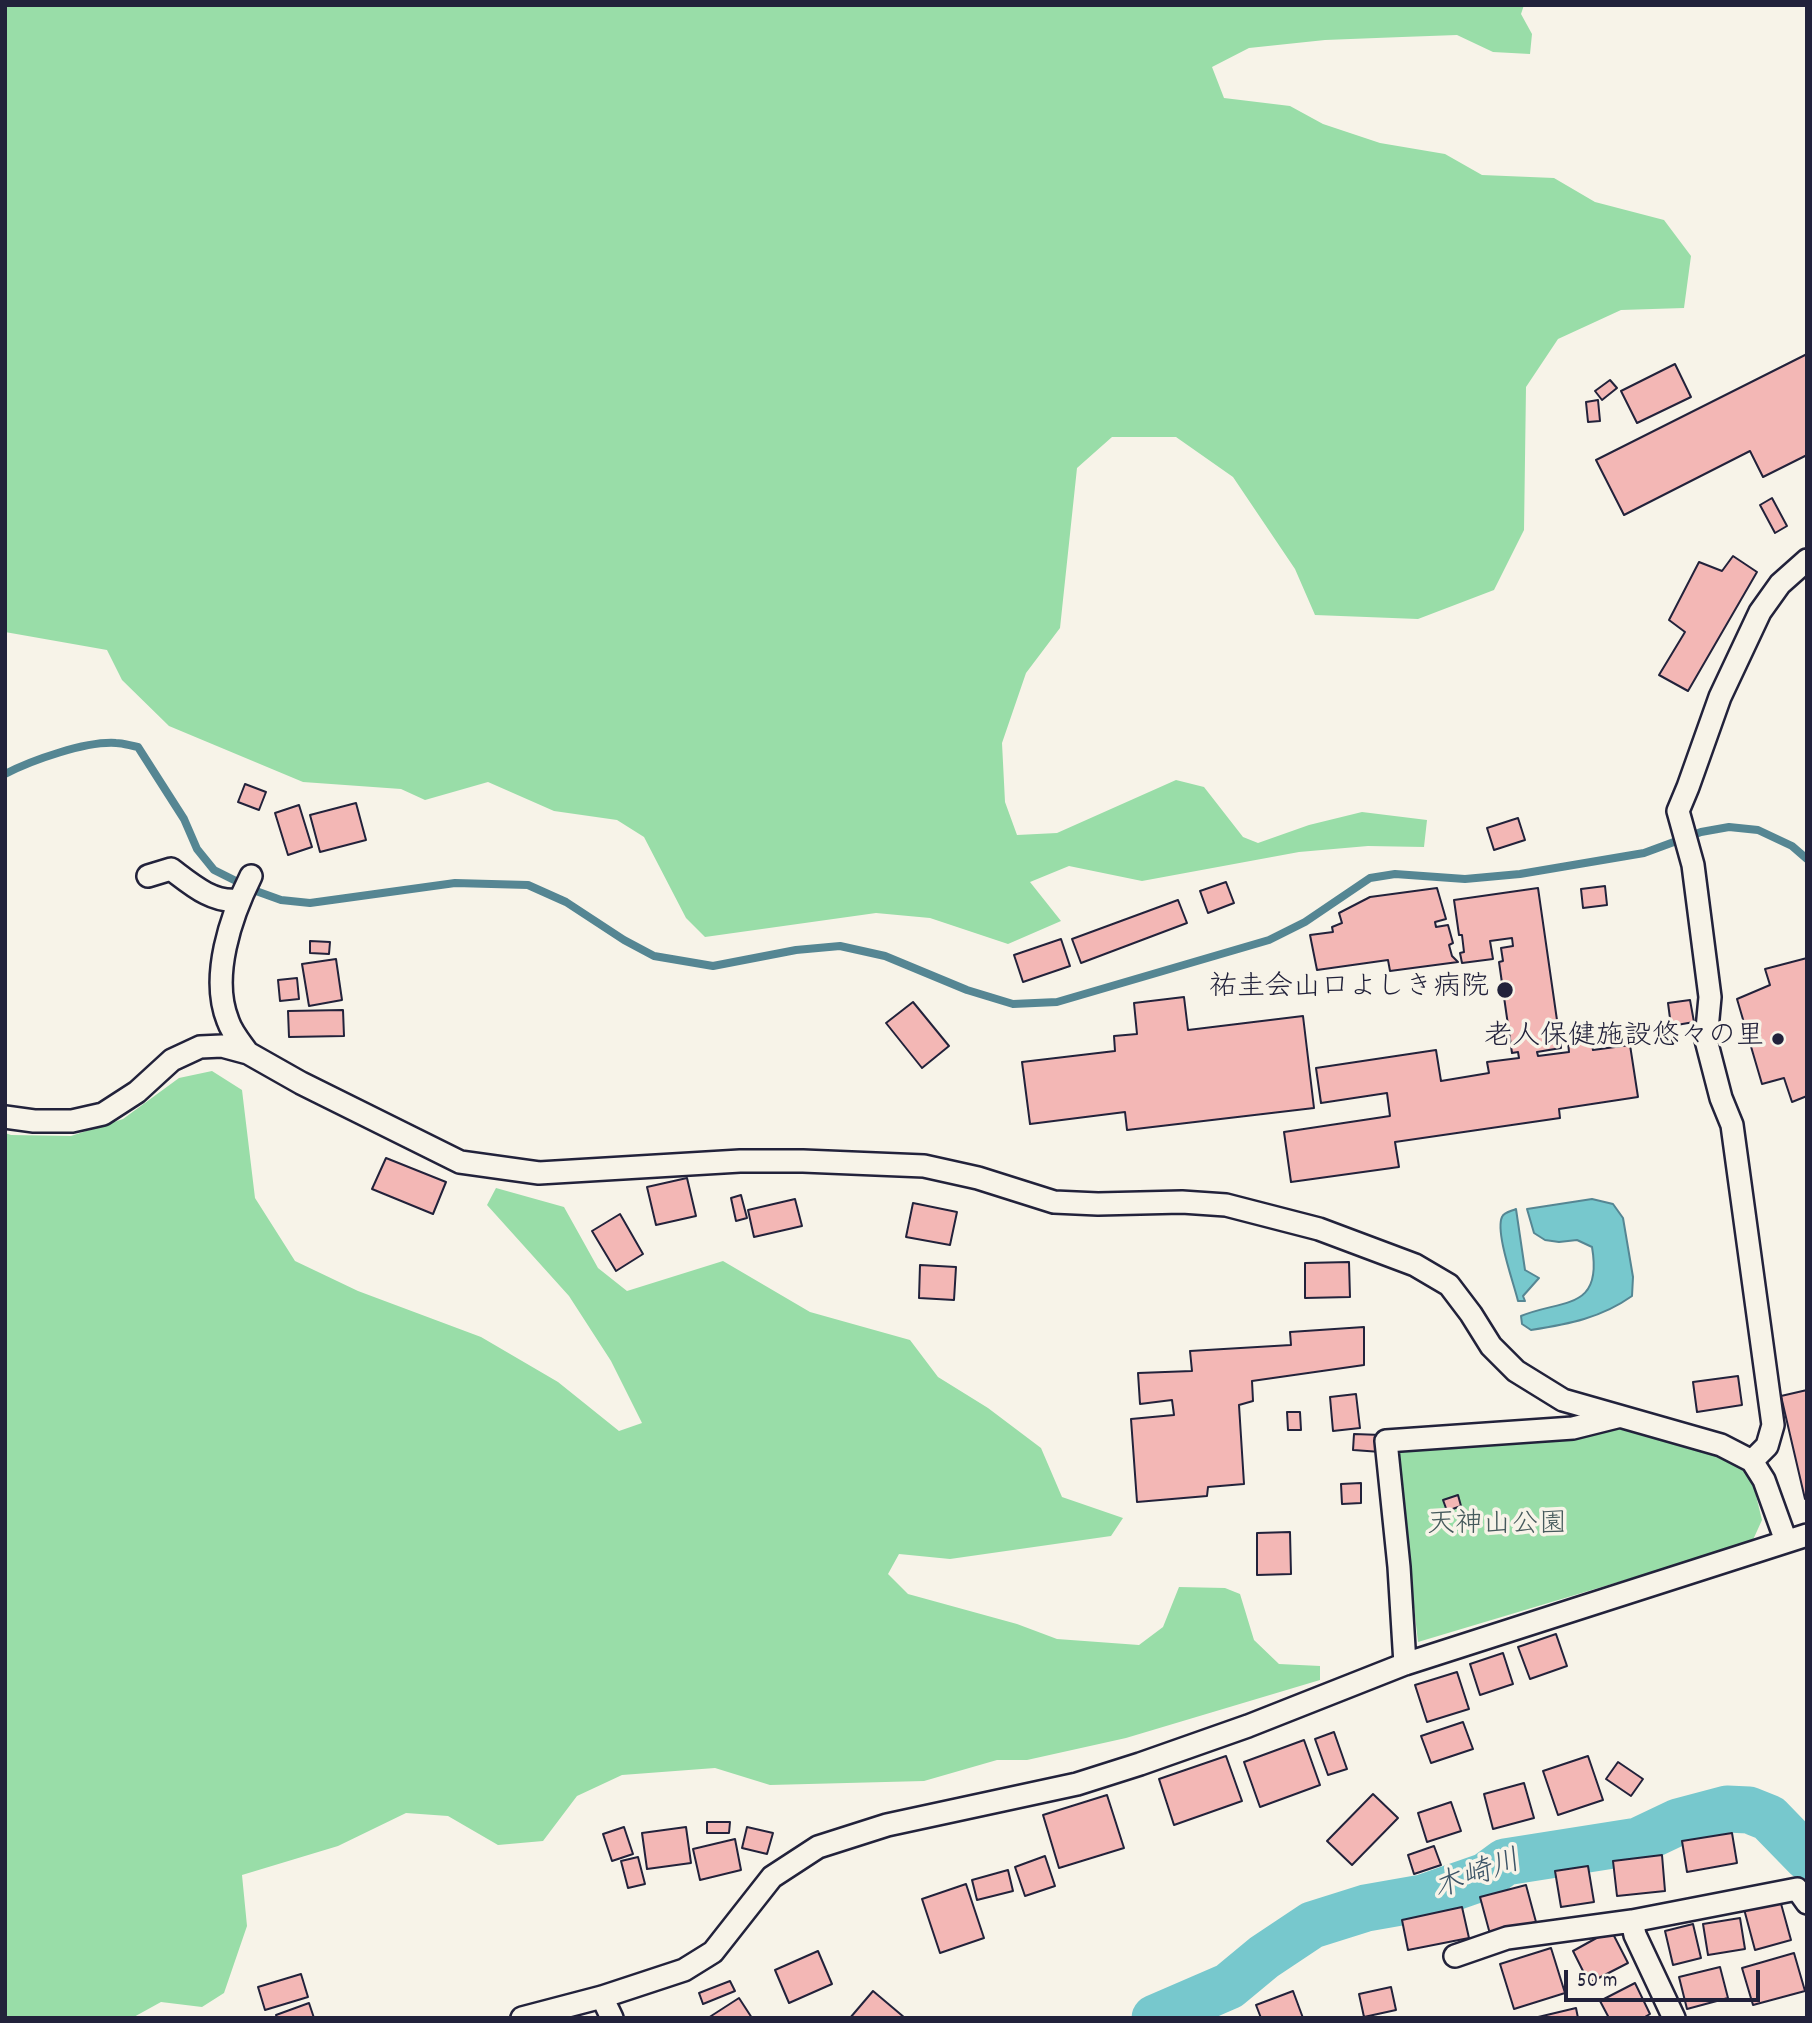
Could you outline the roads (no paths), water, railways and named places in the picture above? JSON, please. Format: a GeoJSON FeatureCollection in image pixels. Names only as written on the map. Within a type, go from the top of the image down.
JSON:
{"type":"FeatureCollection","features":[{"type":"Feature","properties":{"kind":"street"},"geometry":{"type":"LineString","coordinates":[[1752,1461],[1767,1446],[1773,1425],[1732,1125],[1721,1098],[1706,1040],[1710,997],[1686,836],[1678,811],[1720,697],[1760,612],[1780,584],[1807,560]]}},
{"type":"Feature","properties":{"kind":"street"},"geometry":{"type":"LineString","coordinates":[[148,876],[171,869],[201,891],[227,902],[238,900]]}},
{"type":"Feature","properties":{"kind":"street"},"geometry":{"type":"LineString","coordinates":[[248,1053],[228,1022],[221,995],[225,942],[238,900],[251,876]]}},
{"type":"Feature","properties":{"kind":"street"},"geometry":{"type":"LineString","coordinates":[[5,1117],[34,1121],[72,1121],[103,1114],[137,1092],[172,1060],[200,1047],[222,1046],[248,1053],[320,1093],[460,1162],[539,1173],[740,1161],[924,1166],[978,1178],[1054,1202],[1182,1202],[1226,1205],[1319,1229],[1415,1265],[1449,1285],[1472,1314],[1491,1346],[1516,1371],[1563,1400],[1721,1445],[1752,1461],[1764,1480],[1786,1541]]}},
{"type":"Feature","properties":{"kind":"street"},"geometry":{"type":"LineString","coordinates":[[1405,1664],[1387,1441],[1573,1428],[1617,1417]]}},
{"type":"Feature","properties":{"kind":"street"},"geometry":{"type":"LineString","coordinates":[[522,2018],[602,1997],[684,1970],[713,1952],[772,1877],[818,1847],[887,1825],[1077,1784],[1248,1726],[1405,1664],[1807,1535]]}},
{"type":"Feature","properties":{"kind":"street"},"geometry":{"type":"LineString","coordinates":[[1455,1956],[1507,1938],[1632,1921],[1797,1889],[1807,1903]]}},
{"type":"Feature","properties":{"kind":"street"},"geometry":{"type":"LineString","coordinates":[[1632,1921],[1635,1936],[1674,2018]]}},
{"type":"Feature","properties":{"kind":"street"},"geometry":{"type":"LineString","coordinates":[[602,1997],[612,2018]]}},
{"type":"Feature","properties":{"kind":"water"},"geometry":{"type":"Polygon","coordinates":[[[1592,1199],[1613,1204],[1623,1218],[1633,1277],[1632,1296],[1608,1310],[1584,1319],[1531,1330],[1522,1324],[1521,1316],[1576,1299],[1585,1292],[1591,1282],[1594,1268],[1592,1247],[1577,1240],[1545,1240],[1534,1233],[1527,1209],[1592,1199]]]}},
{"type":"Feature","properties":{"kind":"water"},"geometry":{"type":"Polygon","coordinates":[[[1516,1209],[1525,1270],[1539,1278],[1523,1296],[1525,1301],[1518,1301],[1501,1234],[1503,1215],[1516,1209]]]}},
{"type":"Feature","properties":{"kind":"waterway"},"geometry":{"type":"LineString","coordinates":[[5,774],[75,748],[104,743],[138,747],[184,819],[197,849],[214,870],[281,900],[310,903],[455,883],[528,885],[566,902],[654,956],[713,966],[796,950],[840,946],[885,956],[967,990],[1013,1004],[1057,1002],[1269,940],[1305,922],[1370,878],[1395,874],[1465,879],[1520,874],[1644,853],[1701,832],[1729,827],[1758,830],[1792,846],[1807,859]]}},
{"type":"Feature","properties":{"kind":"waterway","name":"木崎川"},"geometry":{"type":"LineString","coordinates":[[1155,2018],[1229,1986],[1264,1957],[1312,1925],[1366,1908],[1423,1898],[1486,1876],[1505,1862],[1638,1841],[1678,1822],[1727,1809],[1749,1810],[1769,1818],[1807,1857]]}},
{"type":"Feature","properties":{"kind":"place","name":"祐圭会山口よしき病院"},"geometry":{"type":"Point","coordinates":[1505,990]}},
{"type":"Feature","properties":{"kind":"place","name":"老人保健施設悠々の里"},"geometry":{"type":"Point","coordinates":[1778,1039]}},
{"type":"Feature","properties":{"kind":"park label","name":"天神山公園"},"geometry":{"type":"Point","coordinates":[1497,1527]}}]}
